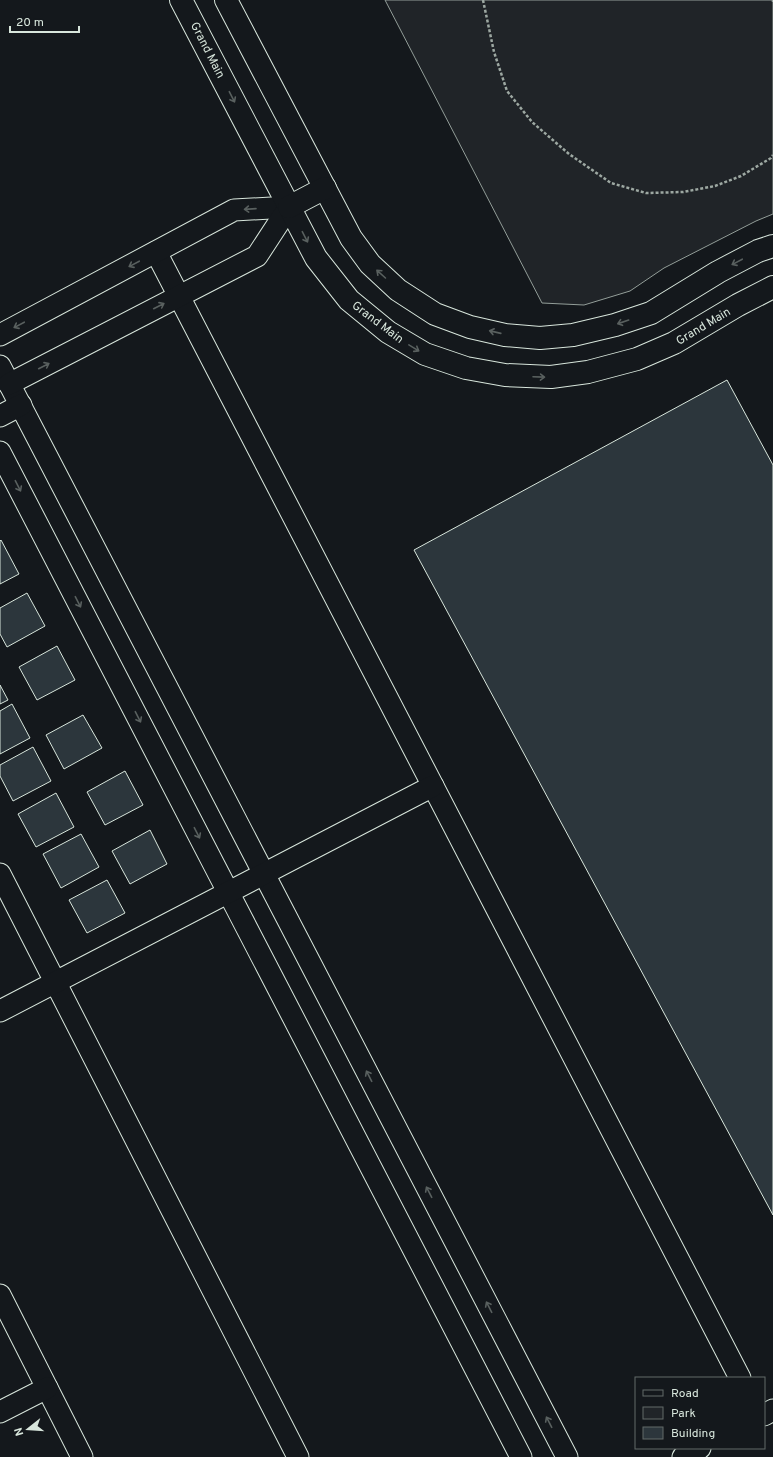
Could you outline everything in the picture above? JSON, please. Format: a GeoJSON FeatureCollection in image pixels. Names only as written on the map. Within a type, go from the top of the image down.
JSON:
{"type":"FeatureCollection","features":[{"type":"Feature","properties":{"kind":"street","name":"Grand Main"},"geometry":{"type":"LineString","coordinates":[[182,0],[316,258],[349,300],[388,332],[425,354],[466,368],[505,375],[551,377],[588,372],[637,359],[674,343],[738,305],[773,287]]}},
{"type":"Feature","properties":{"kind":"street"},"geometry":{"type":"LineString","coordinates":[[226,0],[351,238],[370,264],[398,290],[435,314],[470,327],[505,335],[540,338],[566,336],[615,325],[651,313],[718,272],[758,251],[773,246]]}},
{"type":"Feature","properties":{"kind":"street"},"geometry":{"type":"LineString","coordinates":[[0,335],[234,210],[289,207],[325,188]]}},
{"type":"Feature","properties":{"kind":"street"},"geometry":{"type":"LineString","coordinates":[[289,207],[257,256],[179,296],[5,375],[567,1457]]}},
{"type":"Feature","properties":{"kind":"street"},"geometry":{"type":"LineString","coordinates":[[156,252],[739,1377]]}},
{"type":"Feature","properties":{"kind":"street"},"geometry":{"type":"LineString","coordinates":[[0,416],[21,405]]}},
{"type":"Feature","properties":{"kind":"street"},"geometry":{"type":"LineString","coordinates":[[0,452],[521,1457]]}},
{"type":"Feature","properties":{"kind":"street"},"geometry":{"type":"LineString","coordinates":[[0,1011],[433,786]]}},
{"type":"Feature","properties":{"kind":"street"},"geometry":{"type":"LineString","coordinates":[[0,874],[298,1457]]}},
{"type":"Feature","properties":{"kind":"street"},"geometry":{"type":"LineString","coordinates":[[0,1296],[82,1457]]}},
{"type":"Feature","properties":{"kind":"street"},"geometry":{"type":"LineString","coordinates":[[0,1412],[47,1388]]}},
{"type":"Feature","properties":{"kind":"street"},"geometry":{"type":"LineString","coordinates":[[683,1457],[698,1449]]}},
{"type":"Feature","properties":{"kind":"path"},"geometry":{"type":"LineString","coordinates":[[483,0],[494,52],[507,91],[532,122],[569,154],[612,183],[646,193],[683,192],[715,186],[741,176],[771,158],[773,155]]}},
{"type":"Feature","properties":{"kind":"green space"},"geometry":{"type":"Polygon","coordinates":[[[385,0],[773,0],[773,214],[756,221],[664,268],[630,291],[584,305],[542,303],[385,0]]]}},
{"type":"Feature","properties":{"kind":"building"},"geometry":{"type":"Polygon","coordinates":[[[727,380],[773,465],[773,1215],[414,550],[727,380]]]}},
{"type":"Feature","properties":{"kind":"building"},"geometry":{"type":"Polygon","coordinates":[[[1,540],[19,574],[0,584],[0,541],[1,540]]]}},
{"type":"Feature","properties":{"kind":"building"},"geometry":{"type":"Polygon","coordinates":[[[27,593],[45,626],[7,647],[0,634],[0,608],[27,593]]]}},
{"type":"Feature","properties":{"kind":"building"},"geometry":{"type":"Polygon","coordinates":[[[57,646],[75,680],[37,700],[19,667],[57,646]]]}},
{"type":"Feature","properties":{"kind":"building"},"geometry":{"type":"Polygon","coordinates":[[[0,685],[8,700],[0,704],[0,685]]]}},
{"type":"Feature","properties":{"kind":"building"},"geometry":{"type":"Polygon","coordinates":[[[12,704],[30,738],[0,754],[0,711],[12,704]]]}},
{"type":"Feature","properties":{"kind":"building"},"geometry":{"type":"Polygon","coordinates":[[[83,715],[102,748],[64,769],[46,735],[83,715]]]}},
{"type":"Feature","properties":{"kind":"building"},"geometry":{"type":"Polygon","coordinates":[[[33,747],[51,781],[13,801],[0,776],[0,765],[33,747]]]}},
{"type":"Feature","properties":{"kind":"building"},"geometry":{"type":"Polygon","coordinates":[[[125,771],[143,805],[105,825],[87,792],[125,771]]]}},
{"type":"Feature","properties":{"kind":"building"},"geometry":{"type":"Polygon","coordinates":[[[56,793],[74,827],[36,847],[18,814],[56,793]]]}},
{"type":"Feature","properties":{"kind":"building"},"geometry":{"type":"Polygon","coordinates":[[[150,830],[167,864],[130,884],[112,851],[150,830]]]}},
{"type":"Feature","properties":{"kind":"building"},"geometry":{"type":"Polygon","coordinates":[[[81,834],[99,867],[61,888],[43,854],[81,834]]]}},
{"type":"Feature","properties":{"kind":"building"},"geometry":{"type":"Polygon","coordinates":[[[107,880],[125,913],[87,933],[69,900],[107,880]]]}}]}
